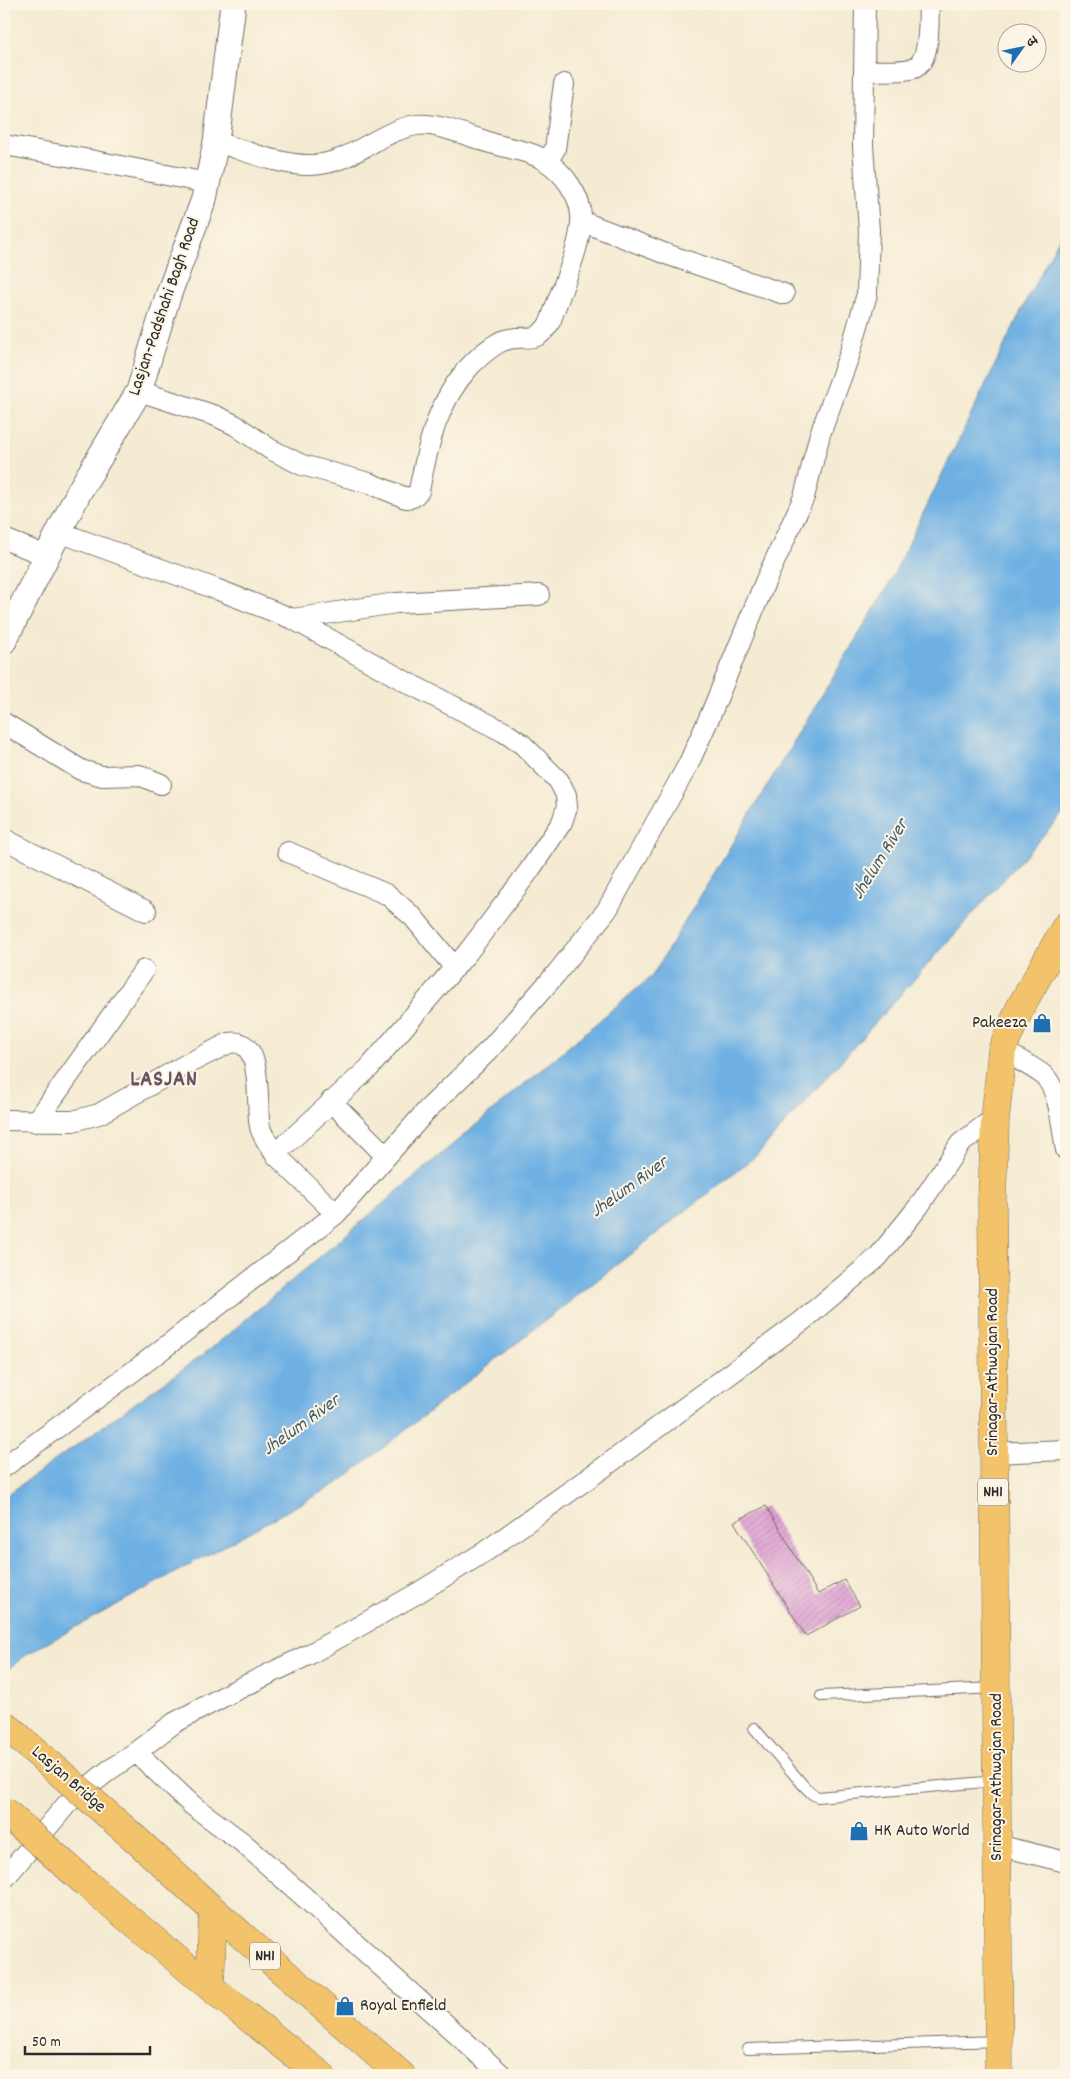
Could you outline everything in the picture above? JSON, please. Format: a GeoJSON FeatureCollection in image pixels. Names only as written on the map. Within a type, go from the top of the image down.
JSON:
{"type":"FeatureCollection","features":[{"type":"Feature","properties":{"kind":"highway","name":"Srinagar-Athwajan Road"},"geometry":{"type":"LineString","coordinates":[[999,2075],[993,1453],[992,1197],[995,1121],[1002,1050],[1020,1008],[1066,926]]}},
{"type":"Feature","properties":{"kind":"highway","name":"Lasjan Bridge"},"geometry":{"type":"LineString","coordinates":[[4,1724],[131,1835],[213,1910]]}},
{"type":"Feature","properties":{"kind":"highway"},"geometry":{"type":"LineString","coordinates":[[4,1811],[87,1884],[210,1987],[321,2075]]}},
{"type":"Feature","properties":{"kind":"highway"},"geometry":{"type":"LineString","coordinates":[[210,1987],[213,1910]]}},
{"type":"Feature","properties":{"kind":"highway","name":"NH1"},"geometry":{"type":"LineString","coordinates":[[213,1910],[401,2075]]}},
{"type":"Feature","properties":{"kind":"street","name":"Lasjan-Padshahi Bagh Road"},"geometry":{"type":"LineString","coordinates":[[4,641],[80,490],[139,391],[168,296],[204,199],[216,142],[233,4]]}},
{"type":"Feature","properties":{"kind":"street"},"geometry":{"type":"LineString","coordinates":[[4,1467],[147,1361],[336,1214],[427,1110],[489,1050],[556,974],[607,910],[688,765],[765,582],[804,497],[820,434],[849,356],[867,294],[869,231],[863,146],[865,4]]}},
{"type":"Feature","properties":{"kind":"street"},"geometry":{"type":"LineString","coordinates":[[864,71],[912,69],[919,65],[924,57],[928,38],[929,4]]}},
{"type":"Feature","properties":{"kind":"street"},"geometry":{"type":"LineString","coordinates":[[547,162],[555,149],[564,84]]}},
{"type":"Feature","properties":{"kind":"street"},"geometry":{"type":"LineString","coordinates":[[139,391],[216,416],[235,425],[270,449],[302,465],[369,484],[406,498],[412,497],[419,491],[425,459],[440,411],[447,396],[476,360],[492,346],[506,339],[534,338],[546,330],[574,252],[581,214],[576,196],[568,182],[547,162],[533,155],[446,129],[419,125],[402,128],[330,164],[299,164],[216,142]]}},
{"type":"Feature","properties":{"kind":"street"},"geometry":{"type":"LineString","coordinates":[[4,146],[90,160],[207,183]]}},
{"type":"Feature","properties":{"kind":"street"},"geometry":{"type":"LineString","coordinates":[[580,221],[666,254],[784,294]]}},
{"type":"Feature","properties":{"kind":"street"},"geometry":{"type":"LineString","coordinates":[[59,532],[216,588],[293,619],[402,680],[504,732],[522,744],[552,775],[566,795],[567,807],[562,822],[529,871],[455,968],[369,1068],[275,1154]]}},
{"type":"Feature","properties":{"kind":"street"},"geometry":{"type":"LineString","coordinates":[[4,539],[47,556]]}},
{"type":"Feature","properties":{"kind":"street"},"geometry":{"type":"LineString","coordinates":[[293,619],[396,604],[539,595]]}},
{"type":"Feature","properties":{"kind":"street"},"geometry":{"type":"LineString","coordinates":[[4,722],[81,770],[102,776],[139,775],[161,784]]}},
{"type":"Feature","properties":{"kind":"street"},"geometry":{"type":"LineString","coordinates":[[4,839],[146,911]]}},
{"type":"Feature","properties":{"kind":"street"},"geometry":{"type":"LineString","coordinates":[[288,852],[388,895],[413,917],[455,968]]}},
{"type":"Feature","properties":{"kind":"street"},"geometry":{"type":"LineString","coordinates":[[36,1122],[144,970]]}},
{"type":"Feature","properties":{"kind":"street"},"geometry":{"type":"LineString","coordinates":[[4,1120],[36,1122],[81,1120],[99,1114],[187,1064],[229,1043],[241,1043],[254,1060],[257,1074],[257,1112],[260,1130],[275,1154],[336,1214]]}},
{"type":"Feature","properties":{"kind":"street"},"geometry":{"type":"LineString","coordinates":[[1002,1050],[1042,1074],[1048,1080],[1056,1096],[1066,1150]]}},
{"type":"Feature","properties":{"kind":"street"},"geometry":{"type":"LineString","coordinates":[[331,1101],[386,1156]]}},
{"type":"Feature","properties":{"kind":"street"},"geometry":{"type":"LineString","coordinates":[[4,1879],[67,1804],[108,1770],[136,1752],[174,1723],[310,1654],[416,1594],[486,1551],[604,1467],[802,1321],[878,1257],[919,1206],[960,1144],[981,1127],[995,1121]]}},
{"type":"Feature","properties":{"kind":"street"},"geometry":{"type":"LineString","coordinates":[[993,1453],[1066,1450]]}},
{"type":"Feature","properties":{"kind":"street"},"geometry":{"type":"LineString","coordinates":[[136,1752],[192,1805],[242,1842],[302,1894],[502,2075]]}},
{"type":"Feature","properties":{"kind":"street"},"geometry":{"type":"LineString","coordinates":[[997,1845],[1066,1862]]}},
{"type":"Feature","properties":{"kind":"lane"},"geometry":{"type":"LineString","coordinates":[[821,1696],[996,1688]]}},
{"type":"Feature","properties":{"kind":"lane"},"geometry":{"type":"LineString","coordinates":[[754,1728],[812,1794],[818,1797],[997,1781]]}},
{"type":"Feature","properties":{"kind":"lane"},"geometry":{"type":"LineString","coordinates":[[748,2049],[999,2041]]}},
{"type":"Feature","properties":{"kind":"water","name":"Jhelum River"},"geometry":{"type":"Polygon","coordinates":[[[1066,225],[1066,810],[757,1155],[338,1483],[29,1653],[4,1672],[4,1497],[212,1348],[652,976],[888,586],[1023,307],[1066,225]]]}},
{"type":"Feature","properties":{"kind":"building"},"geometry":{"type":"Polygon","coordinates":[[[766,1506],[818,1594],[844,1580],[860,1606],[806,1636],[734,1522],[766,1506]]]}},
{"type":"Feature","properties":{"kind":"place","name":"Pakeeza"},"geometry":{"type":"Point","coordinates":[1042,1023]}},
{"type":"Feature","properties":{"kind":"place","name":"HK Auto World"},"geometry":{"type":"Point","coordinates":[859,1831]}},
{"type":"Feature","properties":{"kind":"place","name":"Royal Enfield"},"geometry":{"type":"Point","coordinates":[345,2006]}},
{"type":"Feature","properties":{"kind":"district","name":"LASJAN"},"geometry":{"type":"Point","coordinates":[164,1080]}}]}
